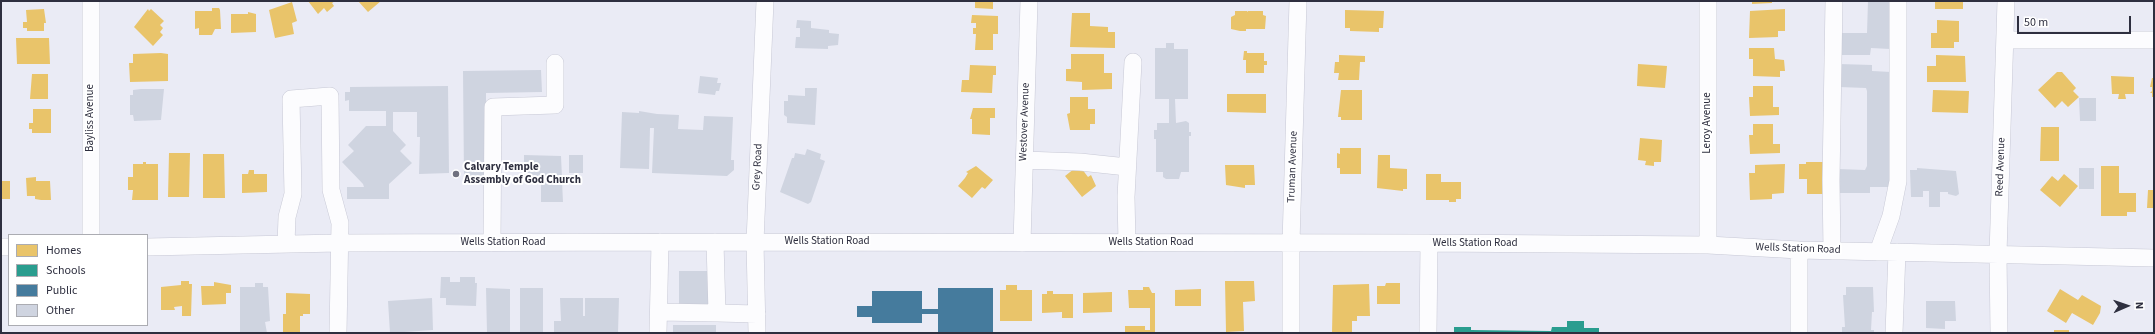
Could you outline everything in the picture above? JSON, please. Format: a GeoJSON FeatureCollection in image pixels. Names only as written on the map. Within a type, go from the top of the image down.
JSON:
{"type":"FeatureCollection","features":[{"type":"Feature","properties":{"kind":"street","name":"Bayliss Avenue"},"geometry":{"type":"LineString","coordinates":[[91,1],[91,234]]}},
{"type":"Feature","properties":{"kind":"street","name":"Grey Road"},"geometry":{"type":"LineString","coordinates":[[757,333],[755,242],[765,1]]}},
{"type":"Feature","properties":{"kind":"street","name":"Westover Avenue"},"geometry":{"type":"LineString","coordinates":[[1022,243],[1029,1]]}},
{"type":"Feature","properties":{"kind":"street","name":"Truman Avenue"},"geometry":{"type":"LineString","coordinates":[[1291,333],[1291,242],[1298,1]]}},
{"type":"Feature","properties":{"kind":"street","name":"Leroy Avenue"},"geometry":{"type":"LineString","coordinates":[[1708,1],[1708,245]]}},
{"type":"Feature","properties":{"kind":"street"},"geometry":{"type":"LineString","coordinates":[[1832,251],[1831,180],[1834,1]]}},
{"type":"Feature","properties":{"kind":"street"},"geometry":{"type":"LineString","coordinates":[[1878,252],[1891,216],[1898,181],[1898,1]]}},
{"type":"Feature","properties":{"kind":"street","name":"Reed Avenue"},"geometry":{"type":"LineString","coordinates":[[1999,333],[1998,254],[2006,40],[2006,1]]}},
{"type":"Feature","properties":{"kind":"street"},"geometry":{"type":"LineString","coordinates":[[2006,40],[2154,40]]}},
{"type":"Feature","properties":{"kind":"street"},"geometry":{"type":"LineString","coordinates":[[1127,243],[1126,197],[1133,62]]}},
{"type":"Feature","properties":{"kind":"street"},"geometry":{"type":"LineString","coordinates":[[492,243],[493,107],[555,105],[555,63]]}},
{"type":"Feature","properties":{"kind":"street"},"geometry":{"type":"LineString","coordinates":[[286,244],[287,217],[293,194],[291,99],[330,96],[331,190],[340,223],[338,333]]}},
{"type":"Feature","properties":{"kind":"street"},"geometry":{"type":"LineString","coordinates":[[1024,160],[1080,162],[1128,167]]}},
{"type":"Feature","properties":{"kind":"street"},"geometry":{"type":"LineString","coordinates":[[658,333],[660,242]]}},
{"type":"Feature","properties":{"kind":"street"},"geometry":{"type":"LineString","coordinates":[[715,242],[717,313]]}},
{"type":"Feature","properties":{"kind":"street","name":"Wells Station Road"},"geometry":{"type":"LineString","coordinates":[[148,247],[340,243],[1291,242],[1708,245],[1832,251],[2154,258]]}},
{"type":"Feature","properties":{"kind":"street"},"geometry":{"type":"LineString","coordinates":[[1428,333],[1429,243]]}},
{"type":"Feature","properties":{"kind":"street"},"geometry":{"type":"LineString","coordinates":[[1799,250],[1799,333]]}},
{"type":"Feature","properties":{"kind":"street"},"geometry":{"type":"LineString","coordinates":[[1894,333],[1897,252]]}},
{"type":"Feature","properties":{"kind":"street"},"geometry":{"type":"LineString","coordinates":[[659,312],[757,314]]}},
{"type":"Feature","properties":{"kind":"building: Homes"},"geometry":{"type":"Polygon","coordinates":[[[308,1],[335,1],[332,3],[334,6],[327,12],[324,8],[318,14],[308,1]]]}},
{"type":"Feature","properties":{"kind":"building: Homes"},"geometry":{"type":"Polygon","coordinates":[[[358,1],[381,1],[368,12],[358,1]]]}},
{"type":"Feature","properties":{"kind":"building: Homes"},"geometry":{"type":"Polygon","coordinates":[[[975,1],[993,1],[993,9],[975,8],[975,1]]]}},
{"type":"Feature","properties":{"kind":"building: Homes"},"geometry":{"type":"Polygon","coordinates":[[[1752,1],[1772,1],[1772,3],[1752,4],[1752,1]]]}},
{"type":"Feature","properties":{"kind":"building: Homes"},"geometry":{"type":"Polygon","coordinates":[[[1935,1],[1963,1],[1963,9],[1935,9],[1935,1]]]}},
{"type":"Feature","properties":{"kind":"building: Homes"},"geometry":{"type":"Polygon","coordinates":[[[292,2],[297,21],[292,23],[294,34],[275,38],[269,10],[292,2]]]}},
{"type":"Feature","properties":{"kind":"building: Homes"},"geometry":{"type":"Polygon","coordinates":[[[212,8],[219,8],[220,10],[221,29],[215,29],[212,35],[199,35],[199,28],[195,29],[195,11],[212,11],[212,8]]]}},
{"type":"Feature","properties":{"kind":"building: Homes"},"geometry":{"type":"Polygon","coordinates":[[[44,9],[46,23],[44,23],[44,31],[27,31],[27,28],[23,28],[23,22],[27,22],[26,10],[44,9]]]}},
{"type":"Feature","properties":{"kind":"building: Homes"},"geometry":{"type":"Polygon","coordinates":[[[148,9],[149,11],[151,9],[164,21],[160,25],[163,28],[160,32],[163,35],[153,46],[134,27],[148,9]]]}},
{"type":"Feature","properties":{"kind":"building: Homes"},"geometry":{"type":"Polygon","coordinates":[[[1785,9],[1785,31],[1778,31],[1778,37],[1749,38],[1750,11],[1785,9]]]}},
{"type":"Feature","properties":{"kind":"building: Homes"},"geometry":{"type":"Polygon","coordinates":[[[1345,10],[1384,11],[1383,28],[1379,28],[1379,32],[1350,31],[1350,28],[1345,28],[1345,10]]]}},
{"type":"Feature","properties":{"kind":"building: Homes"},"geometry":{"type":"Polygon","coordinates":[[[1235,11],[1263,11],[1263,15],[1266,16],[1265,29],[1246,29],[1246,31],[1240,31],[1231,29],[1231,17],[1235,15],[1235,11]]]}},
{"type":"Feature","properties":{"kind":"building: Homes"},"geometry":{"type":"Polygon","coordinates":[[[248,12],[256,14],[256,32],[231,33],[231,14],[248,14],[248,12]]]}},
{"type":"Feature","properties":{"kind":"building: Homes"},"geometry":{"type":"Polygon","coordinates":[[[1072,13],[1090,13],[1090,26],[1108,27],[1108,32],[1115,32],[1115,48],[1070,47],[1072,13]]]}},
{"type":"Feature","properties":{"kind":"building: Homes"},"geometry":{"type":"Polygon","coordinates":[[[972,15],[998,16],[998,34],[993,34],[993,50],[975,50],[976,34],[973,34],[973,28],[976,28],[976,23],[971,23],[972,15]]]}},
{"type":"Feature","properties":{"kind":"building: Homes"},"geometry":{"type":"Polygon","coordinates":[[[1937,20],[1959,21],[1959,42],[1954,42],[1954,48],[1931,48],[1931,33],[1937,33],[1937,20]]]}},
{"type":"Feature","properties":{"kind":"building: Homes"},"geometry":{"type":"Polygon","coordinates":[[[16,38],[49,38],[50,64],[17,64],[16,38]]]}},
{"type":"Feature","properties":{"kind":"building: Homes"},"geometry":{"type":"Polygon","coordinates":[[[1749,48],[1774,48],[1775,59],[1784,60],[1785,71],[1780,71],[1780,77],[1753,76],[1753,59],[1749,59],[1749,48]]]}},
{"type":"Feature","properties":{"kind":"building: Homes"},"geometry":{"type":"Polygon","coordinates":[[[1244,51],[1247,51],[1247,53],[1264,53],[1264,61],[1267,61],[1267,65],[1264,65],[1264,73],[1246,73],[1246,60],[1243,60],[1244,51]]]}},
{"type":"Feature","properties":{"kind":"building: Homes"},"geometry":{"type":"Polygon","coordinates":[[[133,54],[168,54],[168,81],[130,82],[129,63],[133,63],[133,54]]]}},
{"type":"Feature","properties":{"kind":"building: Homes"},"geometry":{"type":"Polygon","coordinates":[[[1071,54],[1104,54],[1104,73],[1112,73],[1112,89],[1082,90],[1082,82],[1066,81],[1066,69],[1071,69],[1071,54]]]}},
{"type":"Feature","properties":{"kind":"building: Homes"},"geometry":{"type":"Polygon","coordinates":[[[1339,55],[1365,56],[1365,62],[1360,62],[1359,80],[1338,80],[1339,73],[1334,73],[1335,62],[1339,62],[1339,55]]]}},
{"type":"Feature","properties":{"kind":"building: Homes"},"geometry":{"type":"Polygon","coordinates":[[[1936,55],[1965,56],[1966,82],[1927,82],[1927,66],[1936,66],[1936,55]]]}},
{"type":"Feature","properties":{"kind":"building: Homes"},"geometry":{"type":"Polygon","coordinates":[[[1638,64],[1667,66],[1665,88],[1637,86],[1638,64]]]}},
{"type":"Feature","properties":{"kind":"building: Homes"},"geometry":{"type":"Polygon","coordinates":[[[970,65],[996,66],[996,75],[993,75],[992,93],[961,92],[962,80],[969,80],[970,65]]]}},
{"type":"Feature","properties":{"kind":"building: Homes"},"geometry":{"type":"Polygon","coordinates":[[[2057,72],[2062,72],[2076,88],[2073,91],[2079,97],[2068,107],[2062,101],[2055,108],[2038,90],[2057,72]]]}},
{"type":"Feature","properties":{"kind":"building: Homes"},"geometry":{"type":"Polygon","coordinates":[[[32,74],[48,74],[48,99],[30,99],[32,74]]]}},
{"type":"Feature","properties":{"kind":"building: Homes"},"geometry":{"type":"Polygon","coordinates":[[[2111,76],[2134,77],[2134,94],[2125,94],[2126,99],[2118,99],[2119,94],[2112,94],[2111,76]]]}},
{"type":"Feature","properties":{"kind":"building: Homes"},"geometry":{"type":"Polygon","coordinates":[[[2152,78],[2154,78],[2154,97],[2152,97],[2152,93],[2150,93],[2152,91],[2152,87],[2150,87],[2152,78]]]}},
{"type":"Feature","properties":{"kind":"building: Homes"},"geometry":{"type":"Polygon","coordinates":[[[1753,86],[1773,86],[1773,107],[1779,107],[1779,115],[1750,116],[1749,97],[1753,97],[1753,86]]]}},
{"type":"Feature","properties":{"kind":"building: Homes"},"geometry":{"type":"Polygon","coordinates":[[[1341,90],[1362,90],[1362,120],[1341,120],[1341,117],[1338,117],[1341,90]]]}},
{"type":"Feature","properties":{"kind":"building: Homes"},"geometry":{"type":"Polygon","coordinates":[[[1933,90],[1969,91],[1968,113],[1932,112],[1933,90]]]}},
{"type":"Feature","properties":{"kind":"building: Homes"},"geometry":{"type":"Polygon","coordinates":[[[1227,94],[1266,94],[1266,113],[1227,112],[1227,94]]]}},
{"type":"Feature","properties":{"kind":"building: Homes"},"geometry":{"type":"Polygon","coordinates":[[[1070,97],[1088,97],[1088,109],[1095,109],[1095,124],[1090,124],[1090,130],[1070,130],[1067,114],[1070,113],[1070,97]]]}},
{"type":"Feature","properties":{"kind":"building: Homes"},"geometry":{"type":"Polygon","coordinates":[[[973,108],[995,108],[995,118],[990,118],[990,135],[972,134],[972,119],[970,119],[973,108]]]}},
{"type":"Feature","properties":{"kind":"building: Homes"},"geometry":{"type":"Polygon","coordinates":[[[33,109],[51,109],[51,133],[32,133],[32,129],[29,129],[29,123],[33,123],[33,109]]]}},
{"type":"Feature","properties":{"kind":"building: Homes"},"geometry":{"type":"Polygon","coordinates":[[[1753,124],[1773,124],[1773,144],[1780,144],[1780,153],[1750,154],[1749,135],[1753,135],[1753,124]]]}},
{"type":"Feature","properties":{"kind":"building: Homes"},"geometry":{"type":"Polygon","coordinates":[[[2041,127],[2059,127],[2059,161],[2040,161],[2041,127]]]}},
{"type":"Feature","properties":{"kind":"building: Homes"},"geometry":{"type":"Polygon","coordinates":[[[1640,138],[1662,140],[1661,162],[1654,162],[1654,166],[1645,165],[1646,161],[1638,160],[1640,138]]]}},
{"type":"Feature","properties":{"kind":"building: Homes"},"geometry":{"type":"Polygon","coordinates":[[[1340,148],[1361,148],[1361,174],[1340,174],[1340,168],[1337,168],[1337,153],[1340,154],[1340,148]]]}},
{"type":"Feature","properties":{"kind":"building: Homes"},"geometry":{"type":"Polygon","coordinates":[[[169,153],[190,153],[189,197],[168,197],[169,153]]]}},
{"type":"Feature","properties":{"kind":"building: Homes"},"geometry":{"type":"Polygon","coordinates":[[[203,154],[224,154],[225,198],[203,198],[203,154]]]}},
{"type":"Feature","properties":{"kind":"building: Homes"},"geometry":{"type":"Polygon","coordinates":[[[1378,155],[1390,155],[1390,168],[1407,169],[1407,189],[1403,189],[1403,191],[1377,188],[1378,155]]]}},
{"type":"Feature","properties":{"kind":"building: Homes"},"geometry":{"type":"Polygon","coordinates":[[[143,162],[146,162],[146,164],[158,164],[158,200],[132,200],[133,190],[128,190],[128,177],[133,177],[133,164],[143,164],[143,162]]]}},
{"type":"Feature","properties":{"kind":"building: Homes"},"geometry":{"type":"Polygon","coordinates":[[[1806,162],[1823,162],[1824,194],[1807,194],[1807,179],[1799,179],[1799,164],[1806,164],[1806,162]]]}},
{"type":"Feature","properties":{"kind":"building: Homes"},"geometry":{"type":"Polygon","coordinates":[[[1785,164],[1784,193],[1772,194],[1772,199],[1750,200],[1749,173],[1755,173],[1755,165],[1785,164]]]}},
{"type":"Feature","properties":{"kind":"building: Homes"},"geometry":{"type":"Polygon","coordinates":[[[1079,165],[1088,177],[1091,175],[1096,186],[1082,197],[1065,176],[1079,165]]]}},
{"type":"Feature","properties":{"kind":"building: Homes"},"geometry":{"type":"Polygon","coordinates":[[[1225,165],[1254,165],[1255,185],[1245,185],[1245,188],[1226,185],[1225,165]]]}},
{"type":"Feature","properties":{"kind":"building: Homes"},"geometry":{"type":"Polygon","coordinates":[[[976,166],[993,180],[985,189],[982,187],[972,198],[958,186],[968,173],[966,172],[976,166]]]}},
{"type":"Feature","properties":{"kind":"building: Homes"},"geometry":{"type":"Polygon","coordinates":[[[2101,166],[2119,166],[2119,193],[2136,193],[2136,212],[2127,212],[2127,216],[2101,216],[2101,166]]]}},
{"type":"Feature","properties":{"kind":"building: Homes"},"geometry":{"type":"Polygon","coordinates":[[[249,170],[254,170],[254,174],[267,174],[267,192],[242,193],[242,174],[248,174],[249,170]]]}},
{"type":"Feature","properties":{"kind":"building: Homes"},"geometry":{"type":"Polygon","coordinates":[[[1426,174],[1441,174],[1441,182],[1461,182],[1461,199],[1456,199],[1456,202],[1449,202],[1449,200],[1426,200],[1426,174]]]}},
{"type":"Feature","properties":{"kind":"building: Homes"},"geometry":{"type":"Polygon","coordinates":[[[2064,174],[2078,186],[2060,207],[2040,190],[2052,176],[2058,181],[2064,174]]]}},
{"type":"Feature","properties":{"kind":"building: Homes"},"geometry":{"type":"Polygon","coordinates":[[[36,177],[36,181],[50,181],[51,200],[35,199],[35,196],[27,196],[26,178],[36,177]]]}},
{"type":"Feature","properties":{"kind":"building: Homes"},"geometry":{"type":"Polygon","coordinates":[[[1,181],[10,181],[10,199],[1,199],[1,181]]]}},
{"type":"Feature","properties":{"kind":"building: Homes"},"geometry":{"type":"Polygon","coordinates":[[[2148,190],[2154,190],[2154,208],[2147,208],[2148,190]]]}},
{"type":"Feature","properties":{"kind":"building: Homes"},"geometry":{"type":"Polygon","coordinates":[[[181,281],[189,281],[189,284],[192,284],[191,316],[182,316],[182,306],[174,307],[175,310],[161,310],[161,287],[181,285],[181,281]]]}},
{"type":"Feature","properties":{"kind":"building: Homes"},"geometry":{"type":"Polygon","coordinates":[[[1225,281],[1254,281],[1255,301],[1243,302],[1244,331],[1226,332],[1225,281]]]}},
{"type":"Feature","properties":{"kind":"building: Homes"},"geometry":{"type":"Polygon","coordinates":[[[214,282],[231,285],[231,293],[226,293],[226,304],[202,305],[201,286],[214,286],[214,282]]]}},
{"type":"Feature","properties":{"kind":"building: Homes"},"geometry":{"type":"Polygon","coordinates":[[[1386,283],[1400,283],[1400,304],[1377,304],[1377,286],[1385,286],[1386,283]]]}},
{"type":"Feature","properties":{"kind":"building: Homes"},"geometry":{"type":"Polygon","coordinates":[[[1369,284],[1370,316],[1357,316],[1357,321],[1352,321],[1352,333],[1332,333],[1333,285],[1369,284]]]}},
{"type":"Feature","properties":{"kind":"building: Homes"},"geometry":{"type":"Polygon","coordinates":[[[1006,285],[1017,285],[1017,290],[1032,290],[1032,321],[1000,321],[1000,290],[1006,290],[1006,285]]]}},
{"type":"Feature","properties":{"kind":"building: Homes"},"geometry":{"type":"Polygon","coordinates":[[[1143,287],[1149,287],[1152,293],[1155,293],[1155,333],[1125,333],[1125,326],[1145,326],[1145,330],[1150,330],[1150,308],[1129,308],[1128,290],[1143,290],[1143,287]]]}},
{"type":"Feature","properties":{"kind":"building: Homes"},"geometry":{"type":"Polygon","coordinates":[[[1201,289],[1201,306],[1175,306],[1175,290],[1201,289]]]}},
{"type":"Feature","properties":{"kind":"building: Homes"},"geometry":{"type":"Polygon","coordinates":[[[2060,289],[2078,300],[2082,295],[2101,306],[2100,313],[2093,325],[2072,313],[2066,323],[2047,311],[2060,289]]]}},
{"type":"Feature","properties":{"kind":"building: Homes"},"geometry":{"type":"Polygon","coordinates":[[[1047,291],[1053,291],[1053,294],[1073,294],[1073,318],[1062,318],[1062,312],[1042,313],[1042,294],[1047,294],[1047,291]]]}},
{"type":"Feature","properties":{"kind":"building: Homes"},"geometry":{"type":"Polygon","coordinates":[[[1112,292],[1112,312],[1083,313],[1083,293],[1112,292]]]}},
{"type":"Feature","properties":{"kind":"building: Homes"},"geometry":{"type":"Polygon","coordinates":[[[286,293],[310,294],[310,314],[303,314],[303,316],[300,316],[300,333],[283,333],[283,314],[286,314],[286,293]]]}},
{"type":"Feature","properties":{"kind":"building: Homes"},"geometry":{"type":"Polygon","coordinates":[[[2054,330],[2069,330],[2069,333],[2054,333],[2054,330]]]}},
{"type":"Feature","properties":{"kind":"building: Schools"},"geometry":{"type":"Polygon","coordinates":[[[1567,321],[1584,321],[1584,328],[1599,328],[1599,333],[1454,333],[1454,327],[1471,327],[1471,330],[1551,331],[1552,327],[1567,327],[1567,321]]]}},
{"type":"Feature","properties":{"kind":"building: Public"},"geometry":{"type":"Polygon","coordinates":[[[938,288],[993,288],[993,333],[938,333],[938,314],[922,314],[922,323],[872,323],[872,317],[857,317],[857,306],[872,306],[872,291],[922,291],[922,309],[938,309],[938,288]]]}},
{"type":"Feature","properties":{"kind":"building: Other"},"geometry":{"type":"Polygon","coordinates":[[[1868,1],[1890,1],[1890,49],[1871,48],[1870,55],[1840,55],[1840,33],[1867,33],[1868,1]]]}},
{"type":"Feature","properties":{"kind":"building: Other"},"geometry":{"type":"Polygon","coordinates":[[[797,20],[811,21],[811,28],[829,30],[829,33],[839,34],[838,45],[828,46],[828,49],[795,48],[796,37],[800,37],[800,28],[796,28],[797,20]]]}},
{"type":"Feature","properties":{"kind":"building: Other"},"geometry":{"type":"Polygon","coordinates":[[[1166,43],[1174,43],[1174,49],[1188,49],[1188,99],[1175,99],[1176,123],[1186,121],[1189,123],[1189,132],[1191,132],[1191,136],[1189,136],[1189,172],[1181,172],[1179,179],[1166,179],[1163,177],[1163,172],[1156,172],[1156,139],[1154,139],[1154,130],[1157,130],[1157,123],[1169,123],[1169,99],[1155,99],[1155,48],[1166,48],[1166,43]]]}},
{"type":"Feature","properties":{"kind":"building: Other"},"geometry":{"type":"Polygon","coordinates":[[[1839,64],[1872,65],[1872,71],[1891,72],[1889,187],[1870,187],[1870,193],[1837,193],[1838,169],[1865,170],[1867,166],[1867,91],[1866,88],[1839,87],[1839,64]]]}},
{"type":"Feature","properties":{"kind":"building: Other"},"geometry":{"type":"Polygon","coordinates":[[[541,70],[542,92],[486,93],[486,182],[472,182],[472,179],[464,179],[463,71],[541,70]]]}},
{"type":"Feature","properties":{"kind":"building: Other"},"geometry":{"type":"Polygon","coordinates":[[[700,76],[718,78],[717,83],[721,83],[719,91],[716,91],[715,95],[698,93],[700,76]]]}},
{"type":"Feature","properties":{"kind":"building: Other"},"geometry":{"type":"Polygon","coordinates":[[[448,86],[449,173],[419,174],[420,137],[417,137],[417,112],[393,112],[393,131],[406,145],[400,151],[412,163],[389,184],[389,199],[347,199],[347,187],[364,187],[363,184],[342,162],[354,151],[348,145],[366,126],[386,126],[386,111],[349,111],[349,100],[345,101],[345,92],[350,92],[350,87],[448,86]]]}},
{"type":"Feature","properties":{"kind":"building: Other"},"geometry":{"type":"Polygon","coordinates":[[[805,88],[817,88],[815,125],[787,123],[787,117],[784,115],[784,101],[788,101],[788,95],[805,96],[805,88]]]}},
{"type":"Feature","properties":{"kind":"building: Other"},"geometry":{"type":"Polygon","coordinates":[[[164,89],[161,120],[134,121],[133,115],[130,115],[130,95],[133,95],[133,90],[164,89]]]}},
{"type":"Feature","properties":{"kind":"building: Other"},"geometry":{"type":"Polygon","coordinates":[[[2079,98],[2096,98],[2096,121],[2080,121],[2079,98]]]}},
{"type":"Feature","properties":{"kind":"building: Other"},"geometry":{"type":"Polygon","coordinates":[[[639,111],[679,115],[678,129],[703,130],[704,116],[733,117],[731,160],[734,160],[734,170],[727,176],[652,173],[654,128],[650,128],[649,169],[620,168],[622,112],[639,113],[639,111]]]}},
{"type":"Feature","properties":{"kind":"building: Other"},"geometry":{"type":"Polygon","coordinates":[[[807,149],[821,154],[820,159],[825,161],[811,202],[808,204],[780,192],[795,153],[805,155],[807,149]]]}},
{"type":"Feature","properties":{"kind":"building: Other"},"geometry":{"type":"Polygon","coordinates":[[[524,155],[561,156],[562,178],[524,175],[524,155]]]}},
{"type":"Feature","properties":{"kind":"building: Other"},"geometry":{"type":"Polygon","coordinates":[[[569,155],[583,155],[583,173],[569,173],[569,155]]]}},
{"type":"Feature","properties":{"kind":"building: Other"},"geometry":{"type":"Polygon","coordinates":[[[1917,168],[1956,171],[1959,194],[1956,196],[1948,194],[1948,192],[1940,192],[1940,207],[1929,207],[1929,191],[1923,191],[1923,197],[1911,197],[1910,170],[1917,170],[1917,168]]]}},
{"type":"Feature","properties":{"kind":"building: Other"},"geometry":{"type":"Polygon","coordinates":[[[2079,168],[2094,168],[2094,189],[2079,189],[2079,168]]]}},
{"type":"Feature","properties":{"kind":"building: Other"},"geometry":{"type":"Polygon","coordinates":[[[541,181],[562,181],[563,202],[541,202],[541,181]]]}},
{"type":"Feature","properties":{"kind":"building: Other"},"geometry":{"type":"Polygon","coordinates":[[[679,271],[709,271],[709,307],[679,307],[679,271]]]}},
{"type":"Feature","properties":{"kind":"building: Other"},"geometry":{"type":"Polygon","coordinates":[[[441,277],[450,277],[450,282],[460,282],[460,277],[475,277],[475,283],[477,283],[476,306],[446,305],[446,298],[440,298],[441,277]]]}},
{"type":"Feature","properties":{"kind":"building: Other"},"geometry":{"type":"Polygon","coordinates":[[[255,283],[263,283],[263,287],[268,287],[270,321],[265,322],[267,333],[240,333],[240,287],[255,287],[255,283]]]}},
{"type":"Feature","properties":{"kind":"building: Other"},"geometry":{"type":"Polygon","coordinates":[[[1846,287],[1873,287],[1874,312],[1872,312],[1871,330],[1874,330],[1874,333],[1842,333],[1842,327],[1845,327],[1843,295],[1846,295],[1846,287]]]}},
{"type":"Feature","properties":{"kind":"building: Other"},"geometry":{"type":"Polygon","coordinates":[[[486,288],[510,289],[510,333],[487,333],[486,288]]]}},
{"type":"Feature","properties":{"kind":"building: Other"},"geometry":{"type":"Polygon","coordinates":[[[520,288],[543,288],[543,333],[520,333],[520,288]]]}},
{"type":"Feature","properties":{"kind":"building: Other"},"geometry":{"type":"Polygon","coordinates":[[[432,298],[433,330],[390,333],[388,301],[432,298]]]}},
{"type":"Feature","properties":{"kind":"building: Other"},"geometry":{"type":"Polygon","coordinates":[[[560,298],[583,298],[583,316],[585,316],[585,298],[619,298],[618,333],[554,333],[554,321],[561,321],[560,298]]]}},
{"type":"Feature","properties":{"kind":"building: Other"},"geometry":{"type":"Polygon","coordinates":[[[1926,301],[1955,301],[1956,321],[1945,321],[1945,329],[1926,328],[1926,301]]]}},
{"type":"Feature","properties":{"kind":"building: Other"},"geometry":{"type":"Polygon","coordinates":[[[673,325],[716,325],[716,333],[673,333],[673,325]]]}},
{"type":"Feature","properties":{"kind":"place","name":"Calvary Temple Assembly of God Church"},"geometry":{"type":"Point","coordinates":[456,174]}}]}
